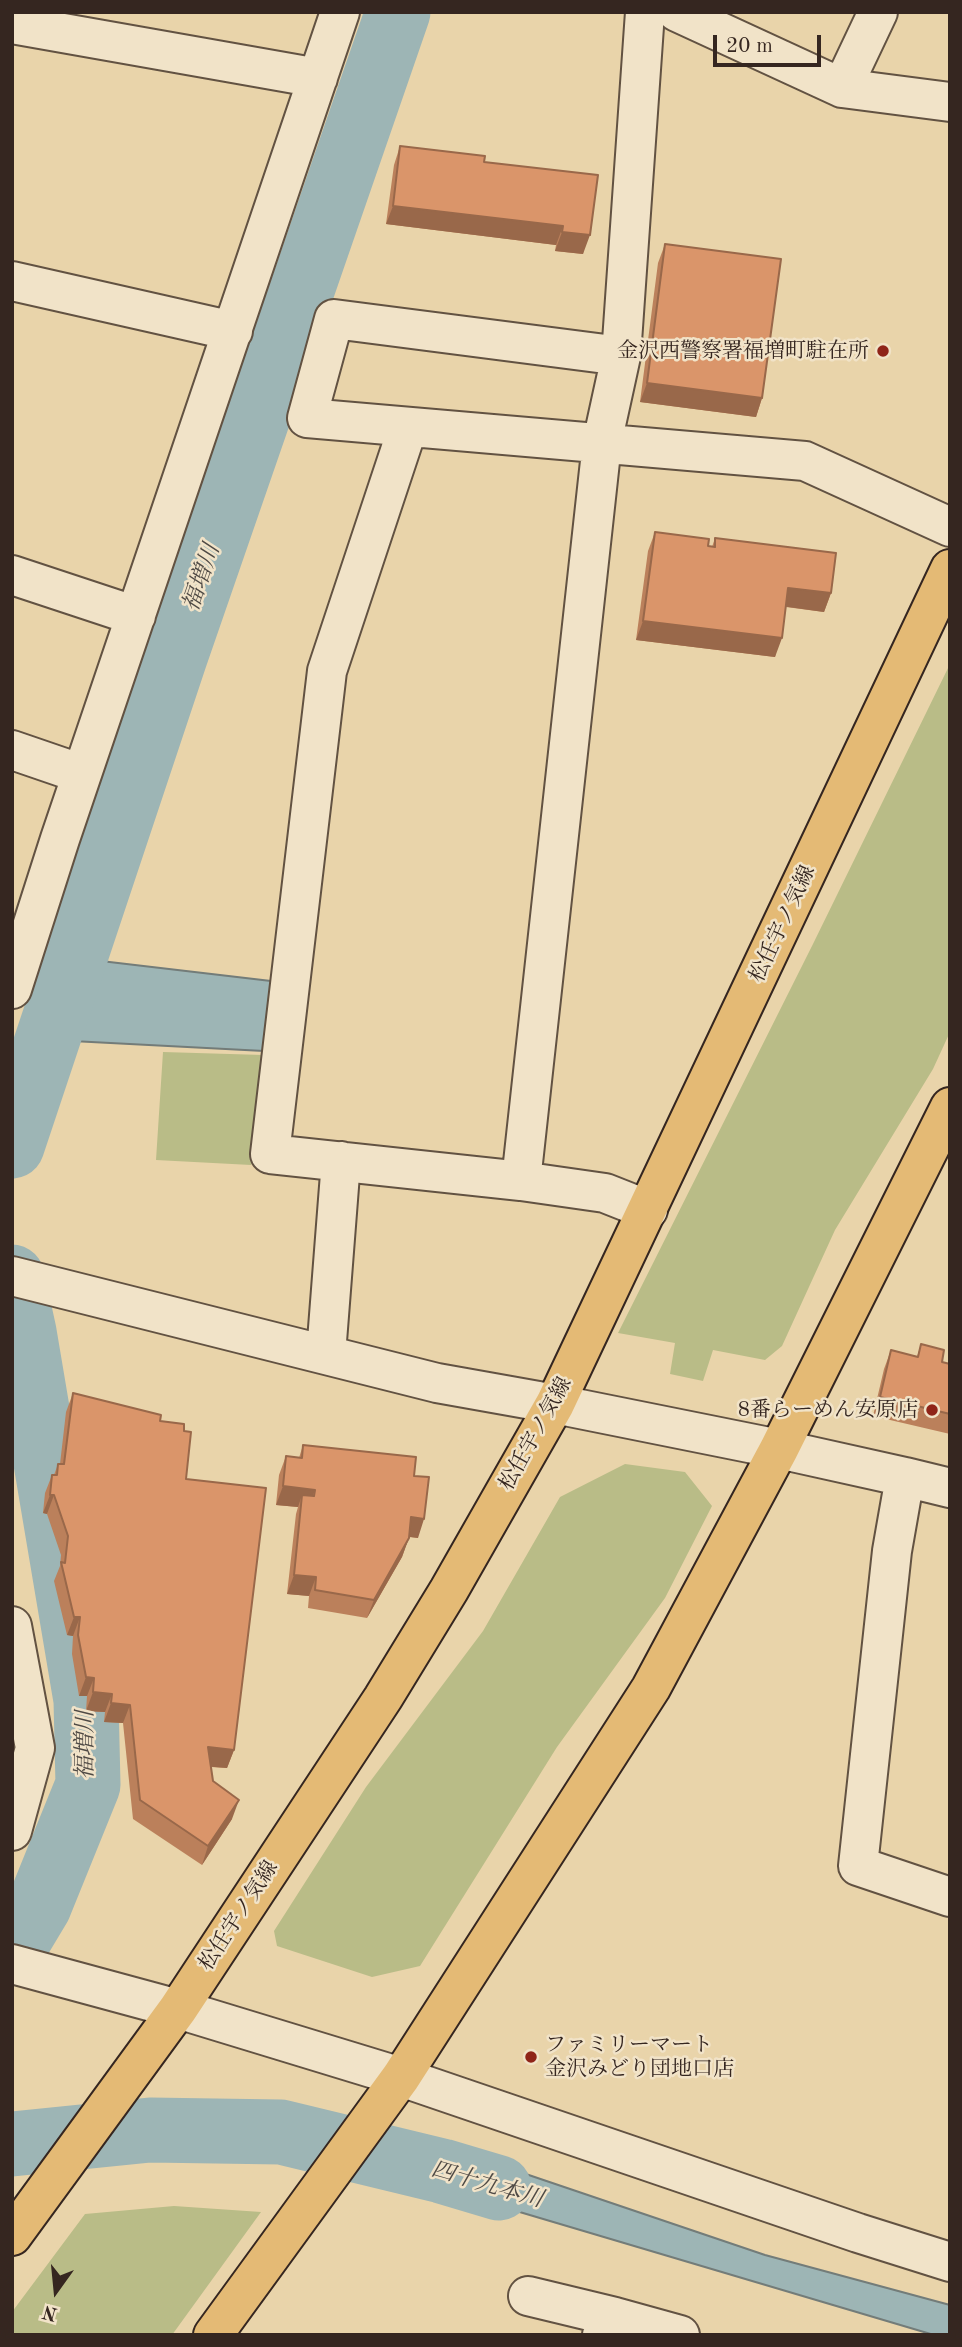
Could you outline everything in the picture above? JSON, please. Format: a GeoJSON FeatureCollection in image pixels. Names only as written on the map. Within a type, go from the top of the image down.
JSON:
{"type":"FeatureCollection","features":[{"type":"Feature","properties":{"kind":"main road","name":"松任宇ノ気線"},"geometry":{"type":"LineString","coordinates":[[12,2236],[178,2009],[383,1698],[449,1590],[555,1404],[950,569]]}},
{"type":"Feature","properties":{"kind":"main road"},"geometry":{"type":"LineString","coordinates":[[213,2335],[401,2077],[652,1688],[779,1449],[950,1107]]}},
{"type":"Feature","properties":{"kind":"street"},"geometry":{"type":"LineString","coordinates":[[12,989],[340,12]]}},
{"type":"Feature","properties":{"kind":"street"},"geometry":{"type":"LineString","coordinates":[[521,1181],[602,443],[621,356],[645,12]]}},
{"type":"Feature","properties":{"kind":"street"},"geometry":{"type":"LineString","coordinates":[[677,12],[842,88],[950,102]]}},
{"type":"Feature","properties":{"kind":"street"},"geometry":{"type":"LineString","coordinates":[[842,88],[878,12]]}},
{"type":"Feature","properties":{"kind":"street"},"geometry":{"type":"LineString","coordinates":[[12,24],[318,78]]}},
{"type":"Feature","properties":{"kind":"street"},"geometry":{"type":"LineString","coordinates":[[12,281],[233,331]]}},
{"type":"Feature","properties":{"kind":"street"},"geometry":{"type":"LineString","coordinates":[[621,356],[334,319],[307,418],[805,461],[950,527]]}},
{"type":"Feature","properties":{"kind":"street"},"geometry":{"type":"LineString","coordinates":[[408,427],[327,671],[270,1154],[521,1181],[605,1193],[648,1210]]}},
{"type":"Feature","properties":{"kind":"street"},"geometry":{"type":"LineString","coordinates":[[12,575],[136,616]]}},
{"type":"Feature","properties":{"kind":"street"},"geometry":{"type":"LineString","coordinates":[[12,750],[82,774]]}},
{"type":"Feature","properties":{"kind":"street"},"geometry":{"type":"LineString","coordinates":[[326,1354],[341,1161]]}},
{"type":"Feature","properties":{"kind":"street"},"geometry":{"type":"LineString","coordinates":[[24,1278],[437,1383],[779,1449],[950,1488]]}},
{"type":"Feature","properties":{"kind":"street"},"geometry":{"type":"LineString","coordinates":[[905,1477],[892,1551],[858,1866],[950,1897]]}},
{"type":"Feature","properties":{"kind":"street"},"geometry":{"type":"LineString","coordinates":[[12,1626],[19,1699],[35,1748],[12,1830]]}},
{"type":"Feature","properties":{"kind":"street"},"geometry":{"type":"LineString","coordinates":[[28,1968],[178,2009],[401,2077],[858,2234],[950,2262]]}},
{"type":"Feature","properties":{"kind":"street"},"geometry":{"type":"LineString","coordinates":[[528,2296],[608,2326],[680,2335]]}},
{"type":"Feature","properties":{"kind":"green space"},"geometry":{"type":"Polygon","coordinates":[[[950,664],[950,1032],[933,1069],[835,1230],[782,1346],[765,1360],[713,1350],[703,1381],[670,1374],[675,1343],[618,1333],[950,664]]]}},
{"type":"Feature","properties":{"kind":"green space"},"geometry":{"type":"Polygon","coordinates":[[[163,1052],[263,1055],[251,1165],[156,1160],[163,1052]]]}},
{"type":"Feature","properties":{"kind":"green space"},"geometry":{"type":"Polygon","coordinates":[[[625,1464],[685,1472],[712,1506],[665,1598],[557,1747],[420,1966],[372,1977],[277,1946],[274,1931],[366,1787],[483,1631],[560,1497],[625,1464]]]}},
{"type":"Feature","properties":{"kind":"green space"},"geometry":{"type":"Polygon","coordinates":[[[174,2206],[261,2212],[172,2335],[12,2335],[12,2312],[85,2214],[174,2206]]]}},
{"type":"Feature","properties":{"kind":"water"},"geometry":{"type":"Polygon","coordinates":[[[101,961],[271,981],[264,1051],[72,1041],[101,961]]]}},
{"type":"Feature","properties":{"kind":"water"},"geometry":{"type":"Polygon","coordinates":[[[153,2112],[271,2115],[319,2123],[311,2157],[238,2151],[142,2149],[143,2118],[153,2112]]]}},
{"type":"Feature","properties":{"kind":"water"},"geometry":{"type":"Polygon","coordinates":[[[449,2148],[765,2255],[950,2305],[950,2335],[934,2335],[395,2175],[449,2148]]]}},
{"type":"Feature","properties":{"kind":"building"},"geometry":{"type":"Polygon","coordinates":[[[400,146],[485,156],[484,162],[598,175],[590,235],[562,232],[563,226],[393,206],[400,146]]]}},
{"type":"Feature","properties":{"kind":"building"},"geometry":{"type":"Polygon","coordinates":[[[665,244],[781,259],[762,398],[647,383],[665,244]]]}},
{"type":"Feature","properties":{"kind":"building"},"geometry":{"type":"Polygon","coordinates":[[[655,532],[709,539],[708,546],[715,547],[715,538],[836,553],[831,593],[788,588],[782,638],[643,621],[655,532]]]}},
{"type":"Feature","properties":{"kind":"building"},"geometry":{"type":"Polygon","coordinates":[[[921,1344],[944,1350],[942,1362],[950,1364],[950,1414],[880,1397],[891,1350],[918,1357],[921,1344]]]}},
{"type":"Feature","properties":{"kind":"building"},"geometry":{"type":"Polygon","coordinates":[[[73,1393],[161,1415],[160,1421],[184,1424],[184,1431],[191,1432],[186,1479],[266,1488],[234,1750],[208,1747],[213,1781],[239,1800],[208,1846],[140,1800],[130,1705],[111,1703],[112,1694],[93,1692],[94,1678],[86,1677],[78,1635],[80,1617],[74,1617],[61,1562],[65,1563],[68,1536],[54,1495],[50,1495],[52,1475],[57,1475],[58,1464],[64,1464],[73,1393]]]}},
{"type":"Feature","properties":{"kind":"building"},"geometry":{"type":"Polygon","coordinates":[[[303,1445],[416,1457],[414,1476],[429,1477],[424,1519],[411,1517],[409,1538],[374,1600],[315,1590],[316,1577],[294,1575],[302,1495],[314,1496],[315,1490],[283,1486],[286,1456],[302,1458],[303,1445]]]}},
{"type":"Feature","properties":{"kind":"waterway","name":"福増川"},"geometry":{"type":"LineString","coordinates":[[12,1146],[175,657],[398,12]]}},
{"type":"Feature","properties":{"kind":"waterway","name":"福増川"},"geometry":{"type":"LineString","coordinates":[[12,1277],[24,1332],[86,1700],[88,1785],[39,1906],[12,1951]]}},
{"type":"Feature","properties":{"kind":"waterway","name":"四十九本川"},"geometry":{"type":"LineString","coordinates":[[12,2144],[150,2130],[281,2132],[442,2171],[499,2188]]}},
{"type":"Feature","properties":{"kind":"place","name":"金沢西警察署福増町駐在所"},"geometry":{"type":"Point","coordinates":[883,351]}},
{"type":"Feature","properties":{"kind":"place","name":"8番らーめん安原店"},"geometry":{"type":"Point","coordinates":[932,1410]}},
{"type":"Feature","properties":{"kind":"place","name":"ファミリーマート 金沢みどり団地口店"},"geometry":{"type":"Point","coordinates":[531,2057]}}]}
